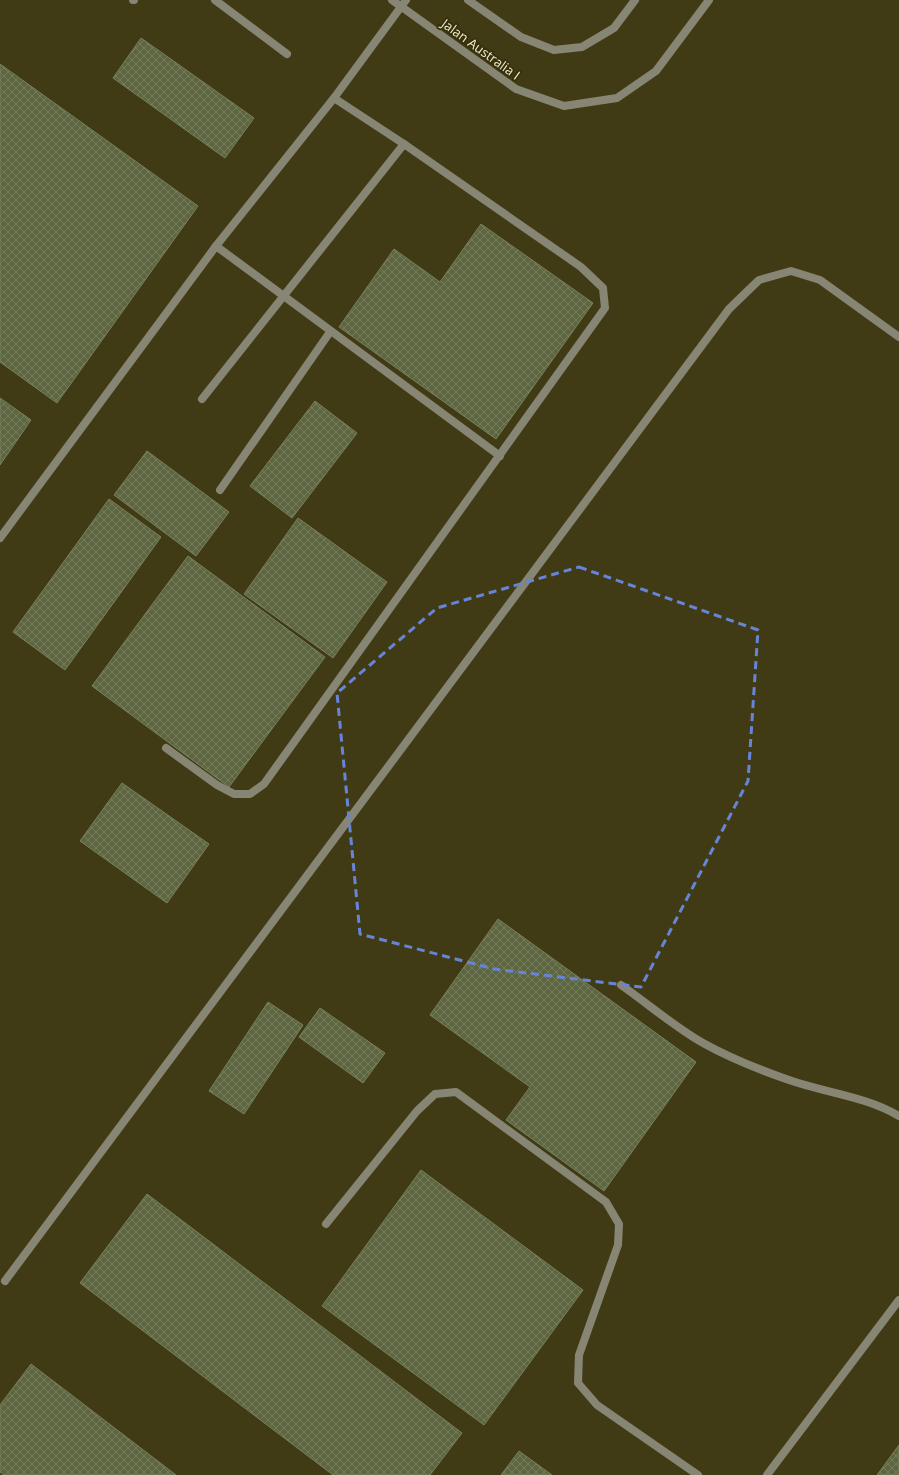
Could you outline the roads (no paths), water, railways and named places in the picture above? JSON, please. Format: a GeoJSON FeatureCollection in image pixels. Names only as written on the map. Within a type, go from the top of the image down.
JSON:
{"type":"FeatureCollection","features":[{"type":"Feature","properties":{"kind":"lane"},"geometry":{"type":"LineString","coordinates":[[215,0],[287,54]]}},
{"type":"Feature","properties":{"kind":"lane","name":"Jalan Australia I"},"geometry":{"type":"LineString","coordinates":[[392,0],[404,3],[516,90],[564,106],[616,98],[656,71],[709,0]]}},
{"type":"Feature","properties":{"kind":"lane"},"geometry":{"type":"LineString","coordinates":[[468,0],[521,38],[554,50],[582,47],[614,28],[635,0]]}},
{"type":"Feature","properties":{"kind":"lane"},"geometry":{"type":"LineString","coordinates":[[0,538],[216,246],[334,98],[404,3]]}},
{"type":"Feature","properties":{"kind":"lane"},"geometry":{"type":"LineString","coordinates":[[166,748],[217,785],[234,794],[250,794],[264,784],[605,308],[602,288],[581,267],[404,144],[334,98]]}},
{"type":"Feature","properties":{"kind":"lane"},"geometry":{"type":"LineString","coordinates":[[202,399],[404,144]]}},
{"type":"Feature","properties":{"kind":"lane"},"geometry":{"type":"LineString","coordinates":[[216,246],[330,332],[500,456]]}},
{"type":"Feature","properties":{"kind":"lane"},"geometry":{"type":"LineString","coordinates":[[5,1281],[729,309],[759,280],[791,271],[820,280],[899,337]]}},
{"type":"Feature","properties":{"kind":"lane"},"geometry":{"type":"LineString","coordinates":[[220,490],[330,332]]}},
{"type":"Feature","properties":{"kind":"lane"},"geometry":{"type":"LineString","coordinates":[[621,985],[702,1042],[739,1060],[790,1081],[844,1094],[886,1108],[899,1116]]}},
{"type":"Feature","properties":{"kind":"lane"},"geometry":{"type":"LineString","coordinates":[[326,1224],[417,1111],[435,1094],[456,1092],[606,1202],[619,1224],[618,1245],[579,1355],[578,1383],[597,1405],[698,1475]]}},
{"type":"Feature","properties":{"kind":"lane"},"geometry":{"type":"LineString","coordinates":[[767,1475],[899,1300]]}}]}
